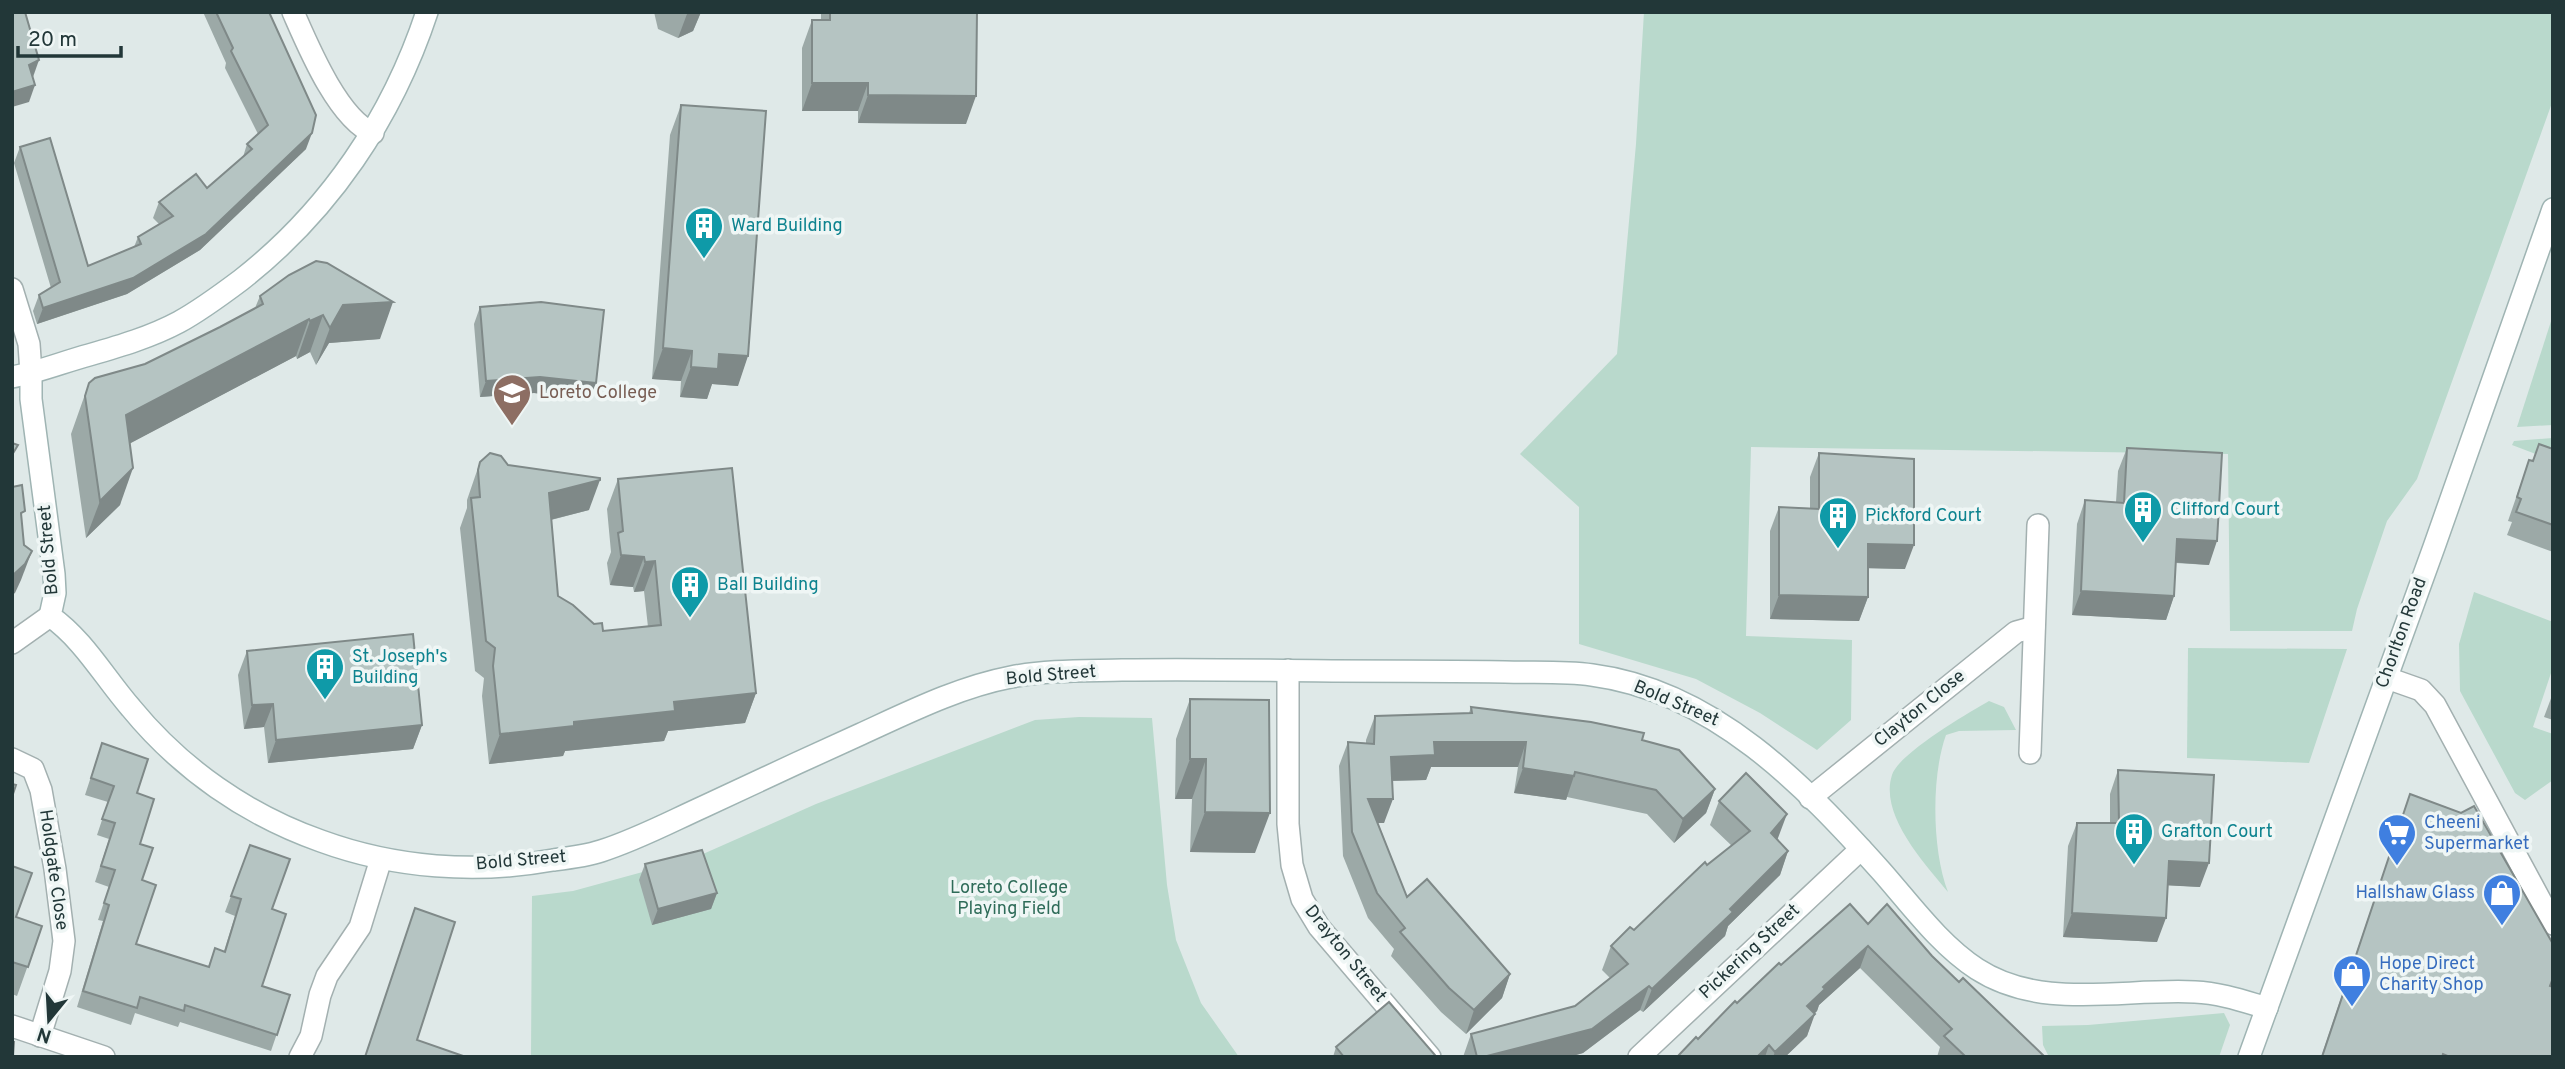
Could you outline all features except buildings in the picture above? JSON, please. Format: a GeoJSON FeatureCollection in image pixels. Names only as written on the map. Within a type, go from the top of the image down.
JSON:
{"type":"FeatureCollection","features":[{"type":"Feature","properties":{"kind":"street"},"geometry":{"type":"LineString","coordinates":[[293,12],[314,58],[351,119],[373,133]]}},
{"type":"Feature","properties":{"kind":"street"},"geometry":{"type":"LineString","coordinates":[[21,375],[122,346],[179,322],[255,269],[295,233],[354,163],[405,72],[428,12]]}},
{"type":"Feature","properties":{"kind":"street","name":"Chorlton Road"},"geometry":{"type":"LineString","coordinates":[[2249,1057],[2553,209]]}},
{"type":"Feature","properties":{"kind":"street","name":"Bold Street"},"geometry":{"type":"LineString","coordinates":[[12,289],[29,344],[21,375],[31,399],[54,574],[55,593],[50,616],[69,630],[153,736],[189,767],[227,796],[318,841],[381,859],[429,865],[511,865],[598,853],[909,712],[966,690],[1007,678],[1062,671],[1288,670],[1593,675],[1661,694],[1733,730],[1810,797],[1950,948],[1978,970],[2026,991],[2067,994],[2204,992],[2267,1008]]}},
{"type":"Feature","properties":{"kind":"street"},"geometry":{"type":"LineString","coordinates":[[2030,753],[2038,524]]}},
{"type":"Feature","properties":{"kind":"street"},"geometry":{"type":"LineString","coordinates":[[12,643],[50,616]]}},
{"type":"Feature","properties":{"kind":"street","name":"Clayton Close"},"geometry":{"type":"LineString","coordinates":[[1810,797],[2016,632],[2034,627]]}},
{"type":"Feature","properties":{"kind":"street","name":"Drayton Street"},"geometry":{"type":"LineString","coordinates":[[1288,670],[1288,824],[1292,865],[1302,899],[1319,927],[1430,1057]]}},
{"type":"Feature","properties":{"kind":"street"},"geometry":{"type":"LineString","coordinates":[[2387,678],[2421,690],[2435,705],[2553,924]]}},
{"type":"Feature","properties":{"kind":"street","name":"Holdgate Close"},"geometry":{"type":"LineString","coordinates":[[12,759],[33,769],[38,779],[44,862],[62,929],[63,957],[40,1036]]}},
{"type":"Feature","properties":{"kind":"street","name":"Pickering Street"},"geometry":{"type":"LineString","coordinates":[[1639,1057],[1861,849]]}},
{"type":"Feature","properties":{"kind":"street"},"geometry":{"type":"LineString","coordinates":[[300,1057],[311,1036],[327,975],[359,927],[381,859]]}},
{"type":"Feature","properties":{"kind":"street"},"geometry":{"type":"LineString","coordinates":[[12,1026],[104,1057]]}},
{"type":"Feature","properties":{"kind":"green space"},"geometry":{"type":"Polygon","coordinates":[[[1644,12],[2553,12],[2553,100],[2417,479],[2387,521],[2352,631],[2230,631],[2228,454],[1751,447],[1746,636],[1852,640],[1851,720],[1817,750],[1760,713],[1696,679],[1579,644],[1579,507],[1520,454],[1617,354],[1636,144],[1644,12]]]}},
{"type":"Feature","properties":{"kind":"green space"},"geometry":{"type":"Polygon","coordinates":[[[2553,315],[2553,425],[2517,427],[2553,315]]]}},
{"type":"Feature","properties":{"kind":"green space"},"geometry":{"type":"Polygon","coordinates":[[[2553,438],[2553,473],[2541,456],[2512,445],[2514,441],[2553,438]]]}},
{"type":"Feature","properties":{"kind":"green space"},"geometry":{"type":"Polygon","coordinates":[[[2474,592],[2553,622],[2553,667],[2533,727],[2553,734],[2553,780],[2525,800],[2515,793],[2460,691],[2459,644],[2474,592]]]}},
{"type":"Feature","properties":{"kind":"green space"},"geometry":{"type":"Polygon","coordinates":[[[2188,648],[2347,649],[2309,763],[2187,758],[2188,648]]]}},
{"type":"Feature","properties":{"kind":"green space"},"geometry":{"type":"Polygon","coordinates":[[[1989,701],[2004,707],[2016,730],[1959,731],[1946,735],[1941,752],[1936,792],[1936,835],[1948,892],[1906,838],[1898,822],[1892,806],[1892,775],[1897,766],[1920,746],[1989,701]]]}},
{"type":"Feature","properties":{"kind":"green space","name":"Loreto College Playing Field"},"geometry":{"type":"Polygon","coordinates":[[[1079,717],[1152,718],[1167,885],[1176,940],[1201,1003],[1239,1057],[531,1057],[532,896],[573,891],[694,858],[816,804],[1035,720],[1079,717]]]}},
{"type":"Feature","properties":{"kind":"green space"},"geometry":{"type":"Polygon","coordinates":[[[2224,1013],[2230,1025],[2219,1057],[2049,1057],[2043,1045],[2042,1026],[2088,1025],[2224,1013]]]}},
{"type":"Feature","properties":{"kind":"place","name":"Ward Building"},"geometry":{"type":"Point","coordinates":[704,260]}},
{"type":"Feature","properties":{"kind":"place","name":"Loreto College"},"geometry":{"type":"Point","coordinates":[512,427]}},
{"type":"Feature","properties":{"kind":"place","name":"Clifford Court"},"geometry":{"type":"Point","coordinates":[2143,544]}},
{"type":"Feature","properties":{"kind":"place","name":"Pickford Court"},"geometry":{"type":"Point","coordinates":[1838,550]}},
{"type":"Feature","properties":{"kind":"place","name":"Ball Building"},"geometry":{"type":"Point","coordinates":[690,619]}},
{"type":"Feature","properties":{"kind":"place","name":"St. Joseph's Building"},"geometry":{"type":"Point","coordinates":[325,701]}},
{"type":"Feature","properties":{"kind":"place","name":"Grafton Court"},"geometry":{"type":"Point","coordinates":[2134,866]}},
{"type":"Feature","properties":{"kind":"place","name":"Cheeni Supermarket"},"geometry":{"type":"Point","coordinates":[2397,867]}},
{"type":"Feature","properties":{"kind":"place","name":"Hallshaw Glass"},"geometry":{"type":"Point","coordinates":[2502,927]}},
{"type":"Feature","properties":{"kind":"place","name":"Hope Direct Charity Shop"},"geometry":{"type":"Point","coordinates":[2352,1008]}}]}
